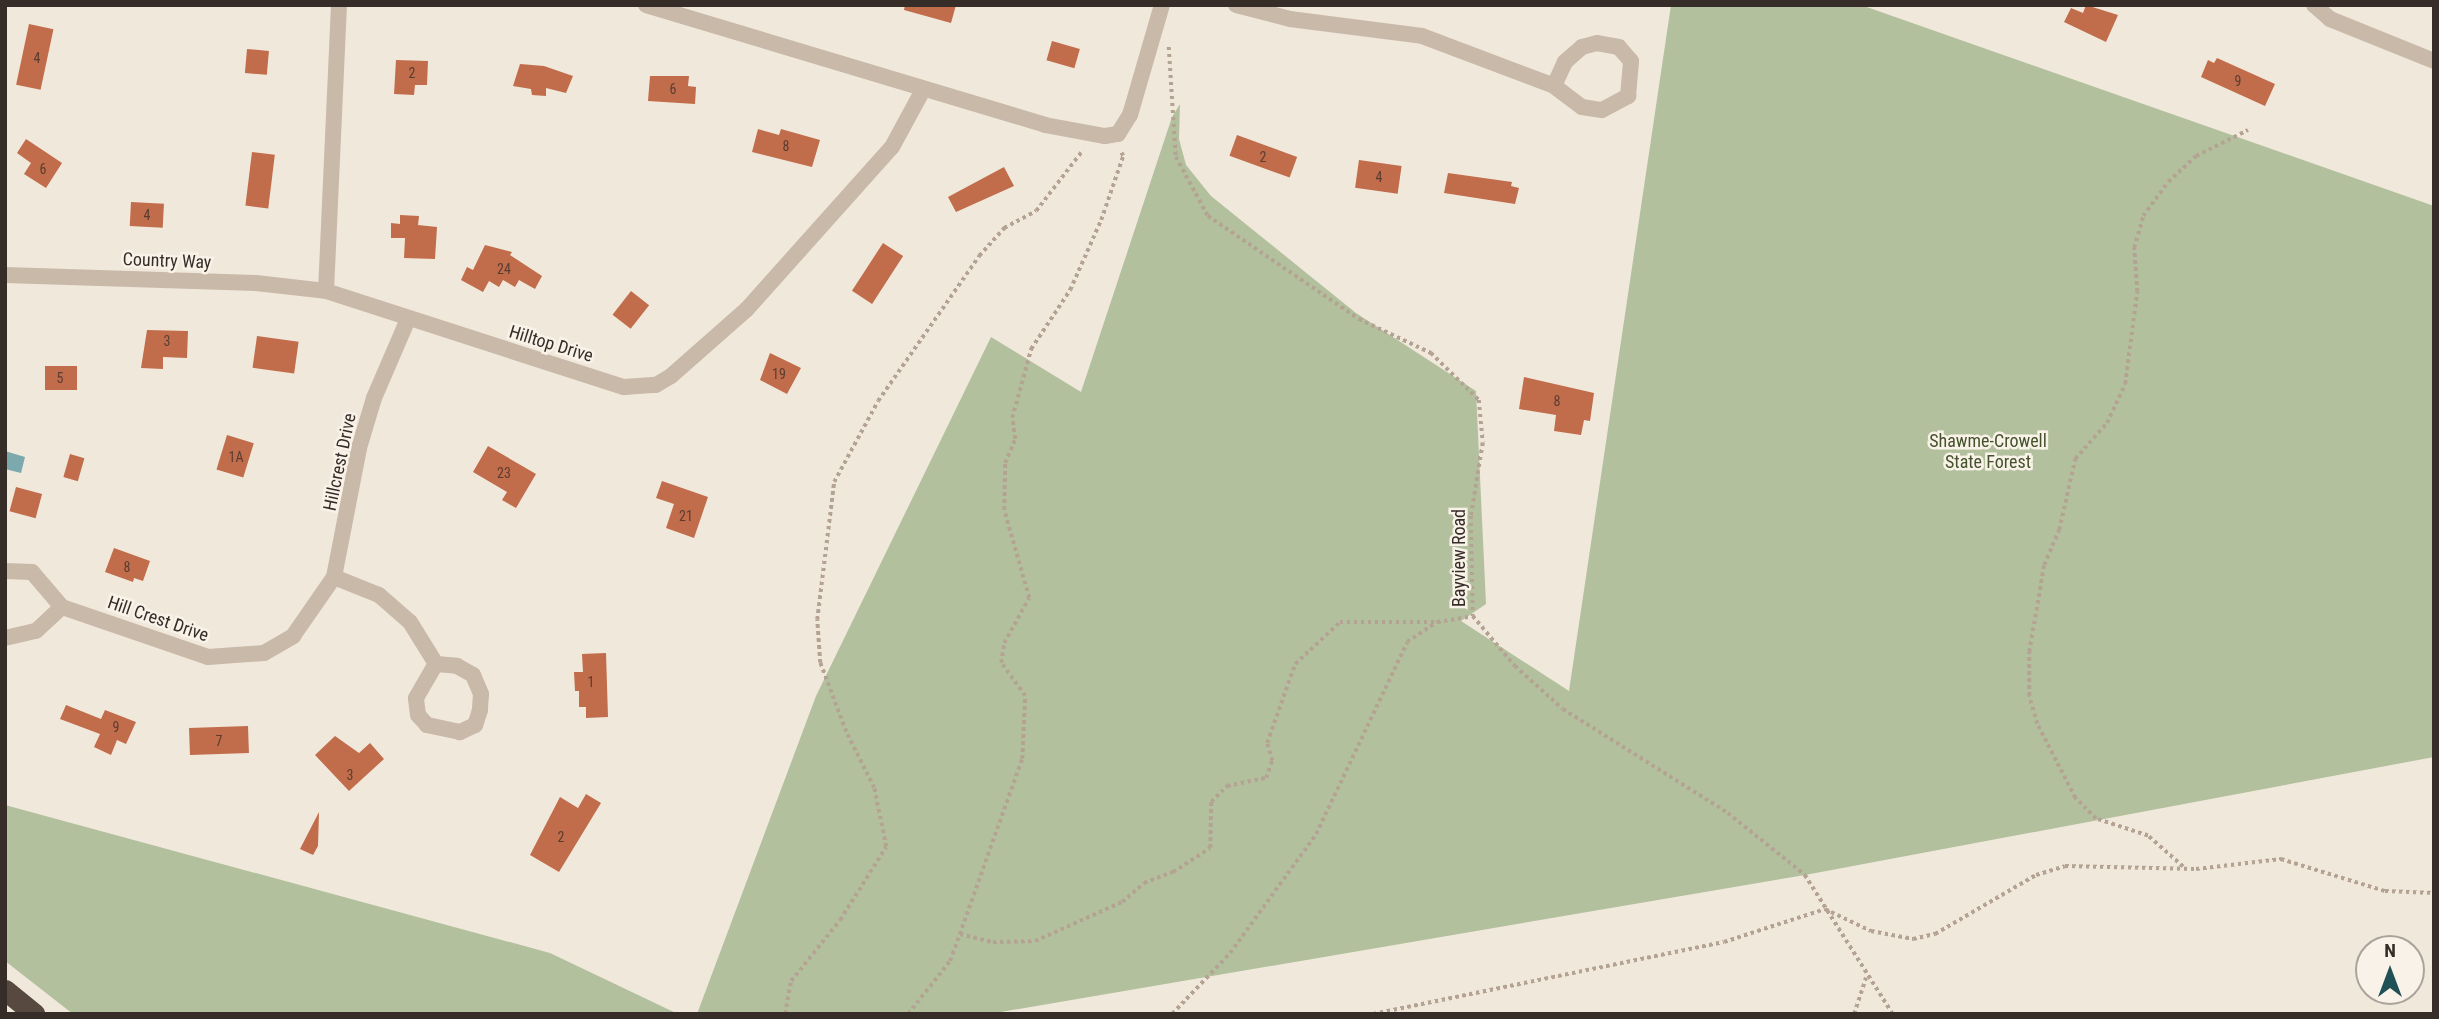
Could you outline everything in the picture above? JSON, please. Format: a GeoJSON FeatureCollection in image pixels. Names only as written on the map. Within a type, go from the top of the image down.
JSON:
{"type":"FeatureCollection","features":[{"type":"Feature","properties":{"kind":"highway"},"geometry":{"type":"LineString","coordinates":[[5,990],[35,1014]]}},
{"type":"Feature","properties":{"kind":"street"},"geometry":{"type":"LineString","coordinates":[[326,291],[339,5]]}},
{"type":"Feature","properties":{"kind":"street"},"geometry":{"type":"LineString","coordinates":[[646,5],[1045,125],[1103,135],[1118,134],[1130,115],[1162,5]]}},
{"type":"Feature","properties":{"kind":"street"},"geometry":{"type":"LineString","coordinates":[[1236,5],[1290,19],[1422,36],[1554,86],[1583,107],[1613,107],[1628,96],[1631,61],[1619,47],[1597,43],[1581,47],[1565,62],[1554,86]]}},
{"type":"Feature","properties":{"kind":"street"},"geometry":{"type":"LineString","coordinates":[[2314,5],[2330,19],[2434,61]]}},
{"type":"Feature","properties":{"kind":"street","name":"Hilltop Drive"},"geometry":{"type":"LineString","coordinates":[[326,291],[624,387],[656,386],[728,327],[817,235],[892,147],[923,90]]}},
{"type":"Feature","properties":{"kind":"street","name":"Country Way"},"geometry":{"type":"LineString","coordinates":[[5,275],[256,283],[326,291]]}},
{"type":"Feature","properties":{"kind":"street","name":"Hillcrest Drive"},"geometry":{"type":"LineString","coordinates":[[334,577],[359,448],[374,398],[408,319]]}},
{"type":"Feature","properties":{"kind":"street"},"geometry":{"type":"LineString","coordinates":[[5,572],[32,572],[62,607],[36,631],[5,638]]}},
{"type":"Feature","properties":{"kind":"street"},"geometry":{"type":"LineString","coordinates":[[334,577],[379,595],[410,622],[436,664]]}},
{"type":"Feature","properties":{"kind":"street","name":"Hill Crest Drive"},"geometry":{"type":"LineString","coordinates":[[62,607],[208,657],[236,658],[264,653],[293,636],[334,577]]}},
{"type":"Feature","properties":{"kind":"street"},"geometry":{"type":"LineString","coordinates":[[436,664],[457,666],[473,675],[481,694],[475,725],[460,732],[444,731],[427,725],[418,715],[416,698],[436,664]]}},
{"type":"Feature","properties":{"kind":"path","name":"Bayview Road"},"geometry":{"type":"LineString","coordinates":[[1156,30],[1168,43],[1173,62],[1176,157],[1208,216],[1359,319],[1431,353],[1479,400],[1483,443],[1471,516],[1473,615],[1514,666],[1563,709],[1758,835],[1805,875],[1866,978],[1893,1014]]}},
{"type":"Feature","properties":{"kind":"path"},"geometry":{"type":"LineString","coordinates":[[2184,868],[2148,836],[2096,819],[2076,798],[2037,724],[2029,696],[2029,652],[2044,565],[2059,530],[2076,458],[2107,423],[2124,384],[2137,292],[2134,247],[2143,216],[2168,182],[2196,156],[2248,130]]}},
{"type":"Feature","properties":{"kind":"path"},"geometry":{"type":"LineString","coordinates":[[785,1014],[791,981],[840,920],[886,847],[885,824],[874,788],[820,663],[817,620],[834,482],[878,401],[979,256],[1004,228],[1036,211],[1103,135],[1123,156],[1070,290],[1031,349],[1012,418],[1015,439],[1005,463],[1004,510],[1029,598],[1004,643],[1001,663],[1006,674],[1025,696],[1022,760],[950,961],[908,1014]]}},
{"type":"Feature","properties":{"kind":"path"},"geometry":{"type":"LineString","coordinates":[[960,933],[993,942],[1053,936],[1083,917],[1122,902],[1144,883],[1160,880],[1210,848],[1211,802],[1227,786],[1266,778],[1272,761],[1267,743],[1295,664],[1340,622],[1437,622],[1473,615]]}},
{"type":"Feature","properties":{"kind":"path"},"geometry":{"type":"LineString","coordinates":[[1172,1014],[1230,953],[1316,834],[1395,663],[1407,642],[1437,622]]}},
{"type":"Feature","properties":{"kind":"path"},"geometry":{"type":"LineString","coordinates":[[1373,1014],[1724,942],[1825,909],[1871,931],[1913,939],[1935,933],[2036,875],[2065,866],[2184,868],[2281,859],[2385,891],[2434,893]]}},
{"type":"Feature","properties":{"kind":"path"},"geometry":{"type":"LineString","coordinates":[[1854,1014],[1866,978]]}},
{"type":"Feature","properties":{"kind":"green space","name":"Shawme-Crowell State Forest"},"geometry":{"type":"Polygon","coordinates":[[[1671,5],[1861,5],[2434,206],[2434,757],[1805,875],[989,1014],[697,1014],[816,696],[991,337],[1081,392],[1172,117],[1180,104],[1179,139],[1186,165],[1211,196],[1356,313],[1476,391],[1486,604],[1461,621],[1569,691],[1671,5]]]}},
{"type":"Feature","properties":{"kind":"green space"},"geometry":{"type":"Polygon","coordinates":[[[5,805],[550,953],[678,1014],[73,1014],[5,961],[5,805]]]}},
{"type":"Feature","properties":{"kind":"water"},"geometry":{"type":"Polygon","coordinates":[[[5,451],[25,457],[21,473],[5,469],[5,451]]]}},
{"type":"Feature","properties":{"kind":"building"},"geometry":{"type":"Polygon","coordinates":[[[905,5],[956,5],[951,23],[904,10],[905,5]]]}},
{"type":"Feature","properties":{"kind":"building"},"geometry":{"type":"Polygon","coordinates":[[[2086,5],[2118,15],[2106,42],[2064,22],[2071,8],[2083,13],[2086,5]]]}},
{"type":"Feature","properties":{"kind":"building"},"geometry":{"type":"Polygon","coordinates":[[[29,24],[53,29],[41,90],[16,85],[29,24]]]}},
{"type":"Feature","properties":{"kind":"building"},"geometry":{"type":"Polygon","coordinates":[[[1052,41],[1080,49],[1074,68],[1046,60],[1052,41]]]}},
{"type":"Feature","properties":{"kind":"building"},"geometry":{"type":"Polygon","coordinates":[[[247,49],[269,51],[267,75],[245,73],[247,49]]]}},
{"type":"Feature","properties":{"kind":"building"},"geometry":{"type":"Polygon","coordinates":[[[2217,58],[2275,84],[2265,106],[2201,77],[2208,60],[2214,63],[2217,58]]]}},
{"type":"Feature","properties":{"kind":"building"},"geometry":{"type":"Polygon","coordinates":[[[396,60],[428,61],[427,85],[415,85],[414,95],[394,94],[396,60]]]}},
{"type":"Feature","properties":{"kind":"building"},"geometry":{"type":"Polygon","coordinates":[[[520,64],[544,66],[573,76],[566,93],[546,88],[546,96],[532,95],[531,89],[513,86],[520,64]]]}},
{"type":"Feature","properties":{"kind":"building"},"geometry":{"type":"Polygon","coordinates":[[[650,76],[689,76],[688,86],[696,87],[695,104],[648,101],[650,76]]]}},
{"type":"Feature","properties":{"kind":"building"},"geometry":{"type":"Polygon","coordinates":[[[758,129],[779,135],[781,129],[820,140],[812,167],[752,152],[758,129]]]}},
{"type":"Feature","properties":{"kind":"building"},"geometry":{"type":"Polygon","coordinates":[[[1237,135],[1297,157],[1290,178],[1229,156],[1237,135]]]}},
{"type":"Feature","properties":{"kind":"building"},"geometry":{"type":"Polygon","coordinates":[[[26,139],[62,163],[46,188],[24,174],[31,163],[17,153],[26,139]]]}},
{"type":"Feature","properties":{"kind":"building"},"geometry":{"type":"Polygon","coordinates":[[[252,152],[275,155],[268,208],[245,206],[252,152]]]}},
{"type":"Feature","properties":{"kind":"building"},"geometry":{"type":"Polygon","coordinates":[[[1359,160],[1402,166],[1398,194],[1355,188],[1359,160]]]}},
{"type":"Feature","properties":{"kind":"building"},"geometry":{"type":"Polygon","coordinates":[[[1004,167],[1014,186],[956,212],[948,197],[1004,167]]]}},
{"type":"Feature","properties":{"kind":"building"},"geometry":{"type":"Polygon","coordinates":[[[1448,173],[1512,182],[1511,186],[1519,188],[1515,204],[1444,193],[1448,173]]]}},
{"type":"Feature","properties":{"kind":"building"},"geometry":{"type":"Polygon","coordinates":[[[131,202],[164,204],[163,228],[130,226],[131,202]]]}},
{"type":"Feature","properties":{"kind":"building"},"geometry":{"type":"Polygon","coordinates":[[[400,215],[419,216],[418,225],[437,227],[435,259],[404,258],[405,238],[391,238],[391,223],[400,224],[400,215]]]}},
{"type":"Feature","properties":{"kind":"building"},"geometry":{"type":"Polygon","coordinates":[[[883,243],[903,256],[872,304],[852,291],[883,243]]]}},
{"type":"Feature","properties":{"kind":"building"},"geometry":{"type":"Polygon","coordinates":[[[485,245],[512,252],[510,255],[542,276],[535,289],[519,280],[515,287],[503,280],[499,287],[489,281],[483,292],[461,280],[467,267],[473,270],[485,245]]]}},
{"type":"Feature","properties":{"kind":"building"},"geometry":{"type":"Polygon","coordinates":[[[631,291],[649,305],[631,329],[613,315],[631,291]]]}},
{"type":"Feature","properties":{"kind":"building"},"geometry":{"type":"Polygon","coordinates":[[[147,330],[188,331],[187,358],[163,357],[163,369],[141,368],[147,330]]]}},
{"type":"Feature","properties":{"kind":"building"},"geometry":{"type":"Polygon","coordinates":[[[257,336],[299,342],[294,374],[253,368],[257,336]]]}},
{"type":"Feature","properties":{"kind":"building"},"geometry":{"type":"Polygon","coordinates":[[[770,353],[801,368],[787,394],[760,380],[770,353]]]}},
{"type":"Feature","properties":{"kind":"building"},"geometry":{"type":"Polygon","coordinates":[[[45,366],[77,366],[77,390],[45,390],[45,366]]]}},
{"type":"Feature","properties":{"kind":"building"},"geometry":{"type":"Polygon","coordinates":[[[1524,377],[1594,393],[1590,421],[1584,420],[1581,435],[1554,431],[1556,415],[1519,409],[1524,377]]]}},
{"type":"Feature","properties":{"kind":"building"},"geometry":{"type":"Polygon","coordinates":[[[227,435],[254,443],[243,478],[216,469],[227,435]]]}},
{"type":"Feature","properties":{"kind":"building"},"geometry":{"type":"Polygon","coordinates":[[[488,446],[536,474],[516,508],[502,500],[507,492],[473,472],[488,446]]]}},
{"type":"Feature","properties":{"kind":"building"},"geometry":{"type":"Polygon","coordinates":[[[70,454],[84,458],[78,481],[63,477],[70,454]]]}},
{"type":"Feature","properties":{"kind":"building"},"geometry":{"type":"Polygon","coordinates":[[[662,481],[708,497],[694,538],[666,528],[674,504],[656,498],[662,481]]]}},
{"type":"Feature","properties":{"kind":"building"},"geometry":{"type":"Polygon","coordinates":[[[16,487],[42,494],[36,518],[10,511],[16,487]]]}},
{"type":"Feature","properties":{"kind":"building"},"geometry":{"type":"Polygon","coordinates":[[[114,548],[150,561],[143,581],[134,578],[133,582],[105,572],[114,548]]]}},
{"type":"Feature","properties":{"kind":"building"},"geometry":{"type":"Polygon","coordinates":[[[606,653],[608,717],[586,718],[586,707],[579,707],[579,691],[575,691],[574,672],[583,672],[582,654],[606,653]]]}},
{"type":"Feature","properties":{"kind":"building"},"geometry":{"type":"Polygon","coordinates":[[[66,705],[101,719],[105,710],[136,722],[126,744],[117,740],[111,755],[94,747],[100,734],[60,719],[66,705]]]}},
{"type":"Feature","properties":{"kind":"building"},"geometry":{"type":"Polygon","coordinates":[[[248,726],[249,753],[190,755],[189,728],[248,726]]]}},
{"type":"Feature","properties":{"kind":"building"},"geometry":{"type":"Polygon","coordinates":[[[335,736],[359,753],[370,743],[384,759],[349,791],[315,755],[335,736]]]}},
{"type":"Feature","properties":{"kind":"building"},"geometry":{"type":"Polygon","coordinates":[[[586,794],[601,803],[559,872],[530,855],[560,797],[578,808],[586,794]]]}},
{"type":"Feature","properties":{"kind":"building"},"geometry":{"type":"Polygon","coordinates":[[[319,812],[318,846],[313,855],[300,849],[319,812]]]}}]}
